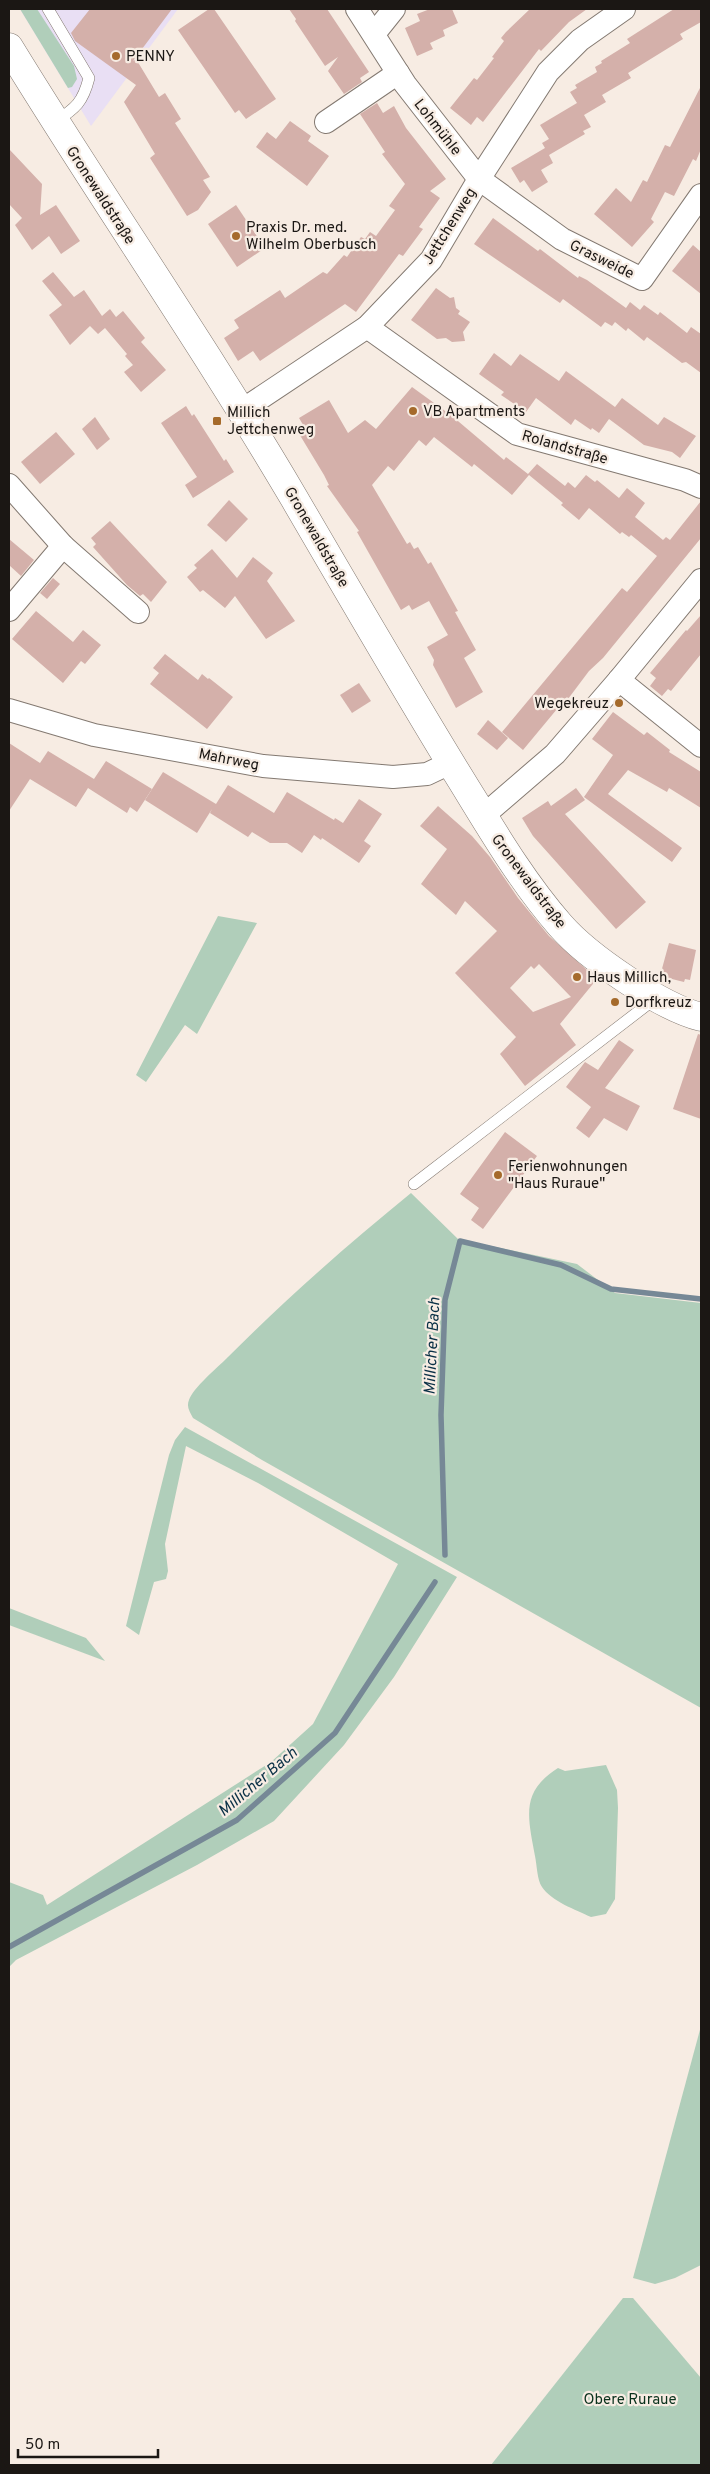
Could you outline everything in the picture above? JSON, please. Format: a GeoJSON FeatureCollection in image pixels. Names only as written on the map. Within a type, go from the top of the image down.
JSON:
{"type":"FeatureCollection","features":[{"type":"Feature","properties":{"kind":"main road","name":"Gronewaldstraße"},"geometry":{"type":"LineString","coordinates":[[9,47],[55,122],[241,411],[506,856],[562,928],[609,967],[656,998],[690,1014],[701,1017]]}},
{"type":"Feature","properties":{"kind":"street","name":"Lohmühle"},"geometry":{"type":"LineString","coordinates":[[357,9],[398,74],[479,179]]}},
{"type":"Feature","properties":{"kind":"street"},"geometry":{"type":"LineString","coordinates":[[374,34],[394,9]]}},
{"type":"Feature","properties":{"kind":"street","name":"Jettchenweg"},"geometry":{"type":"LineString","coordinates":[[241,411],[368,328],[431,260],[479,179],[548,72],[580,40],[624,9]]}},
{"type":"Feature","properties":{"kind":"street"},"geometry":{"type":"LineString","coordinates":[[326,122],[398,74]]}},
{"type":"Feature","properties":{"kind":"street","name":"Grasweide"},"geometry":{"type":"LineString","coordinates":[[479,179],[562,240],[642,279],[701,195]]}},
{"type":"Feature","properties":{"kind":"street","name":"Rolandstraße"},"geometry":{"type":"LineString","coordinates":[[368,328],[517,434],[685,480],[701,487]]}},
{"type":"Feature","properties":{"kind":"street"},"geometry":{"type":"LineString","coordinates":[[9,485],[63,546],[138,612]]}},
{"type":"Feature","properties":{"kind":"street"},"geometry":{"type":"LineString","coordinates":[[9,610],[63,546]]}},
{"type":"Feature","properties":{"kind":"street"},"geometry":{"type":"LineString","coordinates":[[483,816],[555,754],[701,580]]}},
{"type":"Feature","properties":{"kind":"street"},"geometry":{"type":"LineString","coordinates":[[619,680],[701,746]]}},
{"type":"Feature","properties":{"kind":"street","name":"Mahrweg"},"geometry":{"type":"LineString","coordinates":[[9,710],[94,735],[263,766],[393,778],[427,774],[450,763]]}},
{"type":"Feature","properties":{"kind":"lane"},"geometry":{"type":"LineString","coordinates":[[48,9],[89,78],[84,96],[74,109],[55,122]]}},
{"type":"Feature","properties":{"kind":"lane"},"geometry":{"type":"LineString","coordinates":[[414,1184],[656,998]]}},
{"type":"Feature","properties":{"kind":"shaded area"},"geometry":{"type":"Polygon","coordinates":[[[20,9],[178,9],[91,126],[20,9]]]}},
{"type":"Feature","properties":{"kind":"green space"},"geometry":{"type":"Polygon","coordinates":[[[20,9],[37,9],[74,66],[77,79],[72,87],[68,88],[20,9]]]}},
{"type":"Feature","properties":{"kind":"green space"},"geometry":{"type":"Polygon","coordinates":[[[218,916],[257,923],[197,1034],[185,1025],[146,1082],[136,1075],[218,916]]]}},
{"type":"Feature","properties":{"kind":"green space"},"geometry":{"type":"Polygon","coordinates":[[[411,1193],[458,1239],[577,1264],[615,1293],[701,1303],[701,1708],[262,1460],[193,1418],[188,1403],[191,1395],[206,1378],[317,1273],[411,1193]]]}},
{"type":"Feature","properties":{"kind":"green space"},"geometry":{"type":"Polygon","coordinates":[[[185,1427],[457,1577],[394,1677],[344,1745],[274,1821],[197,1865],[16,1960],[9,1967],[9,1882],[43,1895],[47,1905],[271,1762],[313,1724],[398,1564],[258,1483],[186,1446],[165,1544],[168,1571],[166,1579],[154,1582],[139,1635],[126,1626],[169,1455],[175,1440],[185,1427]]]}},
{"type":"Feature","properties":{"kind":"green space"},"geometry":{"type":"Polygon","coordinates":[[[9,1608],[86,1638],[105,1661],[9,1625],[9,1608]]]}},
{"type":"Feature","properties":{"kind":"green space"},"geometry":{"type":"Polygon","coordinates":[[[606,1765],[617,1790],[615,1899],[606,1914],[591,1917],[551,1897],[540,1884],[530,1829],[530,1806],[537,1786],[558,1768],[565,1771],[606,1765]]]}},
{"type":"Feature","properties":{"kind":"green space"},"geometry":{"type":"Polygon","coordinates":[[[701,2026],[701,2265],[675,2278],[655,2284],[633,2278],[701,2026]]]}},
{"type":"Feature","properties":{"kind":"green space","name":"Obere Ruraue"},"geometry":{"type":"Polygon","coordinates":[[[623,2298],[633,2298],[701,2378],[701,2465],[491,2465],[623,2298]]]}},
{"type":"Feature","properties":{"kind":"building"},"geometry":{"type":"Polygon","coordinates":[[[90,9],[172,9],[133,61],[136,59],[159,97],[165,93],[181,119],[175,123],[210,177],[203,180],[211,192],[198,210],[187,216],[150,158],[155,154],[124,102],[136,85],[75,41],[71,33],[90,9]]]}},
{"type":"Feature","properties":{"kind":"building"},"geometry":{"type":"Polygon","coordinates":[[[209,9],[214,9],[276,99],[246,119],[239,110],[235,113],[178,30],[209,9]]]}},
{"type":"Feature","properties":{"kind":"building"},"geometry":{"type":"Polygon","coordinates":[[[289,9],[327,9],[369,72],[360,78],[362,82],[344,94],[328,71],[338,57],[325,66],[289,9]]]}},
{"type":"Feature","properties":{"kind":"building"},"geometry":{"type":"Polygon","coordinates":[[[430,9],[452,9],[458,23],[443,30],[445,36],[430,43],[433,49],[417,56],[405,28],[420,21],[417,14],[430,9]]]}},
{"type":"Feature","properties":{"kind":"building"},"geometry":{"type":"Polygon","coordinates":[[[530,9],[587,9],[569,22],[541,51],[539,49],[483,122],[477,117],[471,125],[450,108],[474,78],[477,80],[494,58],[492,57],[504,41],[501,38],[530,9]]]}},
{"type":"Feature","properties":{"kind":"building"},"geometry":{"type":"Polygon","coordinates":[[[674,9],[701,9],[701,22],[680,34],[683,39],[628,73],[631,78],[602,95],[606,102],[584,115],[591,127],[583,131],[585,134],[549,155],[553,163],[541,170],[548,182],[532,192],[524,180],[520,183],[511,168],[545,148],[542,143],[549,139],[540,125],[577,103],[570,92],[577,88],[575,85],[597,72],[595,67],[602,63],[601,61],[630,43],[627,39],[674,9]]]}},
{"type":"Feature","properties":{"kind":"building"},"geometry":{"type":"Polygon","coordinates":[[[701,86],[701,149],[696,161],[693,159],[674,196],[665,192],[651,219],[654,222],[632,247],[594,214],[616,188],[631,202],[643,180],[647,182],[665,145],[670,147],[701,86]]]}},
{"type":"Feature","properties":{"kind":"building"},"geometry":{"type":"Polygon","coordinates":[[[377,103],[383,113],[394,106],[406,128],[446,179],[430,191],[440,198],[419,227],[423,229],[403,256],[399,254],[356,312],[345,304],[260,361],[253,351],[238,361],[224,338],[239,328],[234,320],[280,290],[285,298],[323,272],[327,274],[344,255],[347,257],[361,237],[365,239],[370,232],[376,236],[395,210],[389,206],[405,184],[382,154],[385,152],[360,114],[377,103]]]}},
{"type":"Feature","properties":{"kind":"building"},"geometry":{"type":"Polygon","coordinates":[[[290,121],[311,136],[308,141],[329,156],[307,186],[256,147],[267,132],[276,139],[290,121]]]}},
{"type":"Feature","properties":{"kind":"building"},"geometry":{"type":"Polygon","coordinates":[[[9,149],[42,184],[40,215],[56,205],[80,241],[61,254],[49,236],[32,250],[15,225],[22,218],[9,204],[9,149]]]}},
{"type":"Feature","properties":{"kind":"building","name":"Praxis Dr. med. Wilhelm Oberbusch"},"geometry":{"type":"Polygon","coordinates":[[[236,205],[265,248],[237,267],[208,224],[236,205]]]}},
{"type":"Feature","properties":{"kind":"building"},"geometry":{"type":"Polygon","coordinates":[[[493,218],[538,251],[540,249],[578,278],[579,276],[587,280],[626,308],[630,302],[640,310],[644,305],[658,315],[660,312],[687,333],[691,327],[701,334],[701,373],[686,362],[682,363],[647,337],[644,341],[628,328],[626,331],[615,322],[612,326],[605,322],[601,327],[563,299],[560,303],[474,244],[493,218]]]}},
{"type":"Feature","properties":{"kind":"building"},"geometry":{"type":"Polygon","coordinates":[[[693,245],[701,252],[701,294],[672,271],[693,245]]]}},
{"type":"Feature","properties":{"kind":"building"},"geometry":{"type":"Polygon","coordinates":[[[53,272],[74,297],[84,290],[102,316],[110,309],[116,317],[123,311],[145,338],[141,342],[166,370],[141,392],[124,372],[133,365],[125,356],[127,354],[105,328],[98,334],[90,326],[70,345],[49,315],[62,305],[42,281],[53,272]]]}},
{"type":"Feature","properties":{"kind":"building"},"geometry":{"type":"Polygon","coordinates":[[[436,288],[450,298],[454,297],[456,308],[460,311],[458,314],[470,322],[463,332],[465,341],[452,342],[446,338],[437,339],[411,320],[436,288]]]}},
{"type":"Feature","properties":{"kind":"building"},"geometry":{"type":"Polygon","coordinates":[[[494,353],[511,366],[520,354],[559,381],[566,371],[615,407],[622,398],[658,425],[664,417],[696,436],[680,458],[672,452],[644,445],[609,419],[599,433],[575,419],[571,425],[536,398],[526,412],[501,395],[504,392],[479,374],[494,353]]]}},
{"type":"Feature","properties":{"kind":"building"},"geometry":{"type":"Polygon","coordinates":[[[412,387],[452,416],[504,460],[506,457],[528,474],[537,464],[565,486],[568,482],[575,488],[586,475],[595,482],[597,480],[619,498],[627,488],[645,503],[635,517],[663,540],[666,537],[670,540],[701,501],[701,538],[603,658],[589,671],[568,699],[567,697],[523,750],[502,732],[622,588],[627,592],[657,556],[631,535],[629,537],[622,532],[620,534],[589,508],[579,520],[561,505],[563,503],[529,475],[512,495],[474,464],[472,467],[434,437],[426,446],[419,440],[394,471],[388,466],[372,485],[407,544],[410,542],[414,549],[418,547],[428,564],[431,562],[458,611],[455,612],[476,650],[464,658],[483,692],[456,708],[433,665],[434,660],[427,647],[448,635],[429,601],[412,610],[409,605],[401,610],[357,532],[359,531],[327,486],[329,485],[324,475],[298,432],[305,428],[299,418],[329,400],[348,433],[365,420],[376,429],[412,387]]]}},
{"type":"Feature","properties":{"kind":"building"},"geometry":{"type":"Polygon","coordinates":[[[186,406],[192,416],[194,414],[224,461],[226,459],[234,472],[193,498],[185,485],[197,477],[161,423],[186,406]]]}},
{"type":"Feature","properties":{"kind":"building"},"geometry":{"type":"Polygon","coordinates":[[[95,417],[110,439],[97,450],[82,429],[95,417]]]}},
{"type":"Feature","properties":{"kind":"building"},"geometry":{"type":"Polygon","coordinates":[[[56,432],[75,454],[40,484],[21,462],[56,432]]]}},
{"type":"Feature","properties":{"kind":"building"},"geometry":{"type":"Polygon","coordinates":[[[229,500],[248,519],[226,542],[207,525],[229,500]]]}},
{"type":"Feature","properties":{"kind":"building"},"geometry":{"type":"Polygon","coordinates":[[[110,521],[167,582],[151,602],[143,594],[140,596],[127,585],[93,547],[96,544],[91,538],[110,521]]]}},
{"type":"Feature","properties":{"kind":"building"},"geometry":{"type":"Polygon","coordinates":[[[9,539],[34,560],[21,576],[9,565],[9,539]]]}},
{"type":"Feature","properties":{"kind":"building"},"geometry":{"type":"Polygon","coordinates":[[[212,549],[237,578],[253,557],[273,573],[267,581],[295,621],[266,639],[235,596],[225,608],[203,590],[200,592],[187,577],[197,568],[194,565],[212,549]]]}},
{"type":"Feature","properties":{"kind":"building"},"geometry":{"type":"Polygon","coordinates":[[[53,578],[60,584],[47,599],[40,593],[53,578]]]}},
{"type":"Feature","properties":{"kind":"building"},"geometry":{"type":"Polygon","coordinates":[[[36,611],[73,642],[83,630],[101,645],[85,664],[81,661],[63,683],[12,639],[36,611]]]}},
{"type":"Feature","properties":{"kind":"building"},"geometry":{"type":"Polygon","coordinates":[[[701,615],[701,654],[671,691],[668,689],[662,696],[650,686],[656,678],[650,673],[701,615]]]}},
{"type":"Feature","properties":{"kind":"building"},"geometry":{"type":"Polygon","coordinates":[[[165,654],[198,680],[202,674],[233,697],[207,729],[150,684],[159,673],[153,668],[165,654]]]}},
{"type":"Feature","properties":{"kind":"building"},"geometry":{"type":"Polygon","coordinates":[[[359,683],[371,701],[352,713],[340,695],[359,683]]]}},
{"type":"Feature","properties":{"kind":"building"},"geometry":{"type":"Polygon","coordinates":[[[613,712],[644,735],[647,732],[670,750],[669,752],[701,772],[701,808],[669,788],[667,792],[628,770],[608,794],[682,848],[672,862],[584,797],[613,755],[592,739],[613,712]]]}},
{"type":"Feature","properties":{"kind":"building"},"geometry":{"type":"Polygon","coordinates":[[[488,720],[508,738],[497,750],[477,734],[488,720]]]}},
{"type":"Feature","properties":{"kind":"building"},"geometry":{"type":"Polygon","coordinates":[[[9,743],[40,763],[48,751],[94,779],[106,761],[152,789],[137,812],[130,807],[127,813],[88,788],[76,807],[30,779],[9,811],[9,743]]]}},
{"type":"Feature","properties":{"kind":"building"},"geometry":{"type":"Polygon","coordinates":[[[163,772],[216,804],[228,785],[274,813],[287,792],[334,820],[335,818],[343,823],[359,799],[382,814],[364,841],[371,846],[359,863],[322,838],[321,840],[314,835],[302,853],[287,843],[270,843],[252,832],[248,837],[210,813],[212,809],[197,833],[145,800],[163,772]]]}},
{"type":"Feature","properties":{"kind":"building"},"geometry":{"type":"Polygon","coordinates":[[[576,788],[585,800],[565,814],[646,902],[616,929],[533,836],[522,818],[548,801],[551,806],[576,788]]]}},
{"type":"Feature","properties":{"kind":"building"},"geometry":{"type":"Polygon","coordinates":[[[438,806],[472,836],[490,857],[518,898],[549,936],[597,979],[560,1024],[576,1045],[525,1086],[500,1054],[516,1037],[455,973],[497,931],[465,901],[456,915],[421,884],[447,849],[420,826],[438,806]],[[539,964],[534,969],[531,966],[510,988],[533,1012],[571,997],[539,964]]]}},
{"type":"Feature","properties":{"kind":"building"},"geometry":{"type":"Polygon","coordinates":[[[669,943],[696,950],[690,980],[685,979],[684,982],[660,976],[669,943]]]}},
{"type":"Feature","properties":{"kind":"building"},"geometry":{"type":"Polygon","coordinates":[[[698,1034],[701,1035],[701,1119],[673,1109],[698,1034]]]}},
{"type":"Feature","properties":{"kind":"building"},"geometry":{"type":"Polygon","coordinates":[[[619,1040],[634,1050],[605,1088],[640,1106],[627,1131],[604,1118],[589,1138],[576,1128],[591,1107],[566,1087],[585,1062],[598,1070],[619,1040]]]}},
{"type":"Feature","properties":{"kind":"building","name":"Ferienwohnungen \"Haus Ruraue\""},"geometry":{"type":"Polygon","coordinates":[[[505,1132],[537,1156],[483,1229],[471,1220],[479,1208],[460,1194],[505,1132]]]}},
{"type":"Feature","properties":{"kind":"waterway","name":"Millicher Bach"},"geometry":{"type":"LineString","coordinates":[[445,1555],[441,1415],[445,1300],[460,1241],[561,1265],[611,1289],[701,1299]]}},
{"type":"Feature","properties":{"kind":"waterway","name":"Millicher Bach"},"geometry":{"type":"LineString","coordinates":[[9,1947],[237,1820],[335,1733],[435,1582]]}},
{"type":"Feature","properties":{"kind":"place","name":"PENNY"},"geometry":{"type":"Point","coordinates":[116,56]}},
{"type":"Feature","properties":{"kind":"place","name":"Praxis Dr. med. Wilhelm Oberbusch"},"geometry":{"type":"Point","coordinates":[236,236]}},
{"type":"Feature","properties":{"kind":"place","name":"VB Apartments"},"geometry":{"type":"Point","coordinates":[413,411]}},
{"type":"Feature","properties":{"kind":"place","name":"Millich Jettchenweg"},"geometry":{"type":"Point","coordinates":[217,421]}},
{"type":"Feature","properties":{"kind":"place","name":"Wegekreuz"},"geometry":{"type":"Point","coordinates":[619,703]}},
{"type":"Feature","properties":{"kind":"place","name":"Haus Millich,"},"geometry":{"type":"Point","coordinates":[577,977]}},
{"type":"Feature","properties":{"kind":"place","name":"Dorfkreuz"},"geometry":{"type":"Point","coordinates":[615,1002]}},
{"type":"Feature","properties":{"kind":"place","name":"Ferienwohnungen \"Haus Ruraue\""},"geometry":{"type":"Point","coordinates":[498,1175]}}]}
